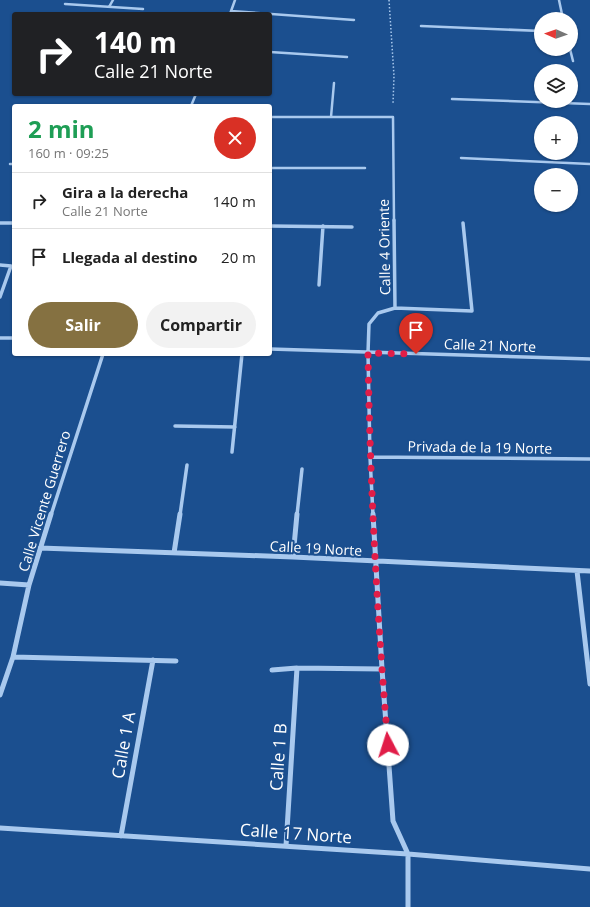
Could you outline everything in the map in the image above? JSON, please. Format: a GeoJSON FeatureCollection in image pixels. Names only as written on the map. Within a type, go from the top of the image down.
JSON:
{"type":"FeatureCollection","features":[{"type":"Feature","properties":{"kind":"street"},"geometry":{"type":"LineString","coordinates":[[109,7],[113,0]]}},
{"type":"Feature","properties":{"kind":"street"},"geometry":{"type":"LineString","coordinates":[[231,12],[235,0]]}},
{"type":"Feature","properties":{"kind":"street"},"geometry":{"type":"LineString","coordinates":[[559,0],[562,12]]}},
{"type":"Feature","properties":{"kind":"street"},"geometry":{"type":"LineString","coordinates":[[65,4],[143,9]]}},
{"type":"Feature","properties":{"kind":"street"},"geometry":{"type":"LineString","coordinates":[[272,15],[354,20]]}},
{"type":"Feature","properties":{"kind":"street"},"geometry":{"type":"LineString","coordinates":[[421,26],[534,31]]}},
{"type":"Feature","properties":{"kind":"street"},"geometry":{"type":"LineString","coordinates":[[272,52],[347,57]]}},
{"type":"Feature","properties":{"kind":"street"},"geometry":{"type":"LineString","coordinates":[[572,56],[573,61]]}},
{"type":"Feature","properties":{"kind":"street"},"geometry":{"type":"LineString","coordinates":[[331,117],[334,82]]}},
{"type":"Feature","properties":{"kind":"street"},"geometry":{"type":"LineString","coordinates":[[452,99],[590,104]]}},
{"type":"Feature","properties":{"kind":"street"},"geometry":{"type":"LineString","coordinates":[[272,117],[393,116]]}},
{"type":"Feature","properties":{"kind":"street","name":"Calle 4 Oriente"},"geometry":{"type":"LineString","coordinates":[[393,116],[395,308],[378,313],[369,324],[368,353],[370,457],[382,669],[393,821],[408,854],[408,907]]}},
{"type":"Feature","properties":{"kind":"street"},"geometry":{"type":"LineString","coordinates":[[461,158],[590,164]]}},
{"type":"Feature","properties":{"kind":"street"},"geometry":{"type":"LineString","coordinates":[[272,168],[364,168]]}},
{"type":"Feature","properties":{"kind":"street"},"geometry":{"type":"LineString","coordinates":[[0,223],[12,224]]}},
{"type":"Feature","properties":{"kind":"street"},"geometry":{"type":"LineString","coordinates":[[395,308],[472,311],[463,224]]}},
{"type":"Feature","properties":{"kind":"street"},"geometry":{"type":"LineString","coordinates":[[272,226],[352,227]]}},
{"type":"Feature","properties":{"kind":"street"},"geometry":{"type":"LineString","coordinates":[[319,285],[323,226]]}},
{"type":"Feature","properties":{"kind":"street"},"geometry":{"type":"LineString","coordinates":[[0,265],[11,266],[0,297]]}},
{"type":"Feature","properties":{"kind":"street"},"geometry":{"type":"LineString","coordinates":[[0,338],[12,338]]}},
{"type":"Feature","properties":{"kind":"street","name":"Calle 21 Norte"},"geometry":{"type":"LineString","coordinates":[[272,349],[590,359]]}},
{"type":"Feature","properties":{"kind":"street","name":"Calle Vicente Guerrero"},"geometry":{"type":"LineString","coordinates":[[0,695],[2,682],[13,657],[29,585],[40,548],[102,356]]}},
{"type":"Feature","properties":{"kind":"street"},"geometry":{"type":"LineString","coordinates":[[232,452],[242,356]]}},
{"type":"Feature","properties":{"kind":"street"},"geometry":{"type":"LineString","coordinates":[[175,426],[235,427]]}},
{"type":"Feature","properties":{"kind":"street","name":"Privada de la 19 Norte"},"geometry":{"type":"LineString","coordinates":[[370,457],[590,459]]}},
{"type":"Feature","properties":{"kind":"street"},"geometry":{"type":"LineString","coordinates":[[174,553],[187,465]]}},
{"type":"Feature","properties":{"kind":"street"},"geometry":{"type":"LineString","coordinates":[[293,557],[302,469]]}},
{"type":"Feature","properties":{"kind":"street","name":"Calle 19 Norte"},"geometry":{"type":"LineString","coordinates":[[40,548],[293,557],[590,571]]}},
{"type":"Feature","properties":{"kind":"street"},"geometry":{"type":"LineString","coordinates":[[577,571],[590,684]]}},
{"type":"Feature","properties":{"kind":"street"},"geometry":{"type":"LineString","coordinates":[[0,583],[29,585]]}},
{"type":"Feature","properties":{"kind":"street"},"geometry":{"type":"LineString","coordinates":[[13,657],[153,660],[176,662]]}},
{"type":"Feature","properties":{"kind":"street","name":"Calle 1 A"},"geometry":{"type":"LineString","coordinates":[[121,836],[153,660]]}},
{"type":"Feature","properties":{"kind":"street"},"geometry":{"type":"LineString","coordinates":[[272,670],[297,668],[382,669]]}},
{"type":"Feature","properties":{"kind":"street","name":"Calle 1 B"},"geometry":{"type":"LineString","coordinates":[[286,846],[297,668]]}},
{"type":"Feature","properties":{"kind":"street","name":"Calle 17 Norte"},"geometry":{"type":"LineString","coordinates":[[0,828],[408,854],[590,869]]}},
{"type":"Feature","properties":{"kind":"path"},"geometry":{"type":"LineString","coordinates":[[389,0],[394,76],[393,116]]}},
{"type":"Feature","properties":{"kind":"route"},"geometry":{"type":"LineString","coordinates":[[388,745],[375,562],[370,457],[368,353],[416,354]]}}]}
